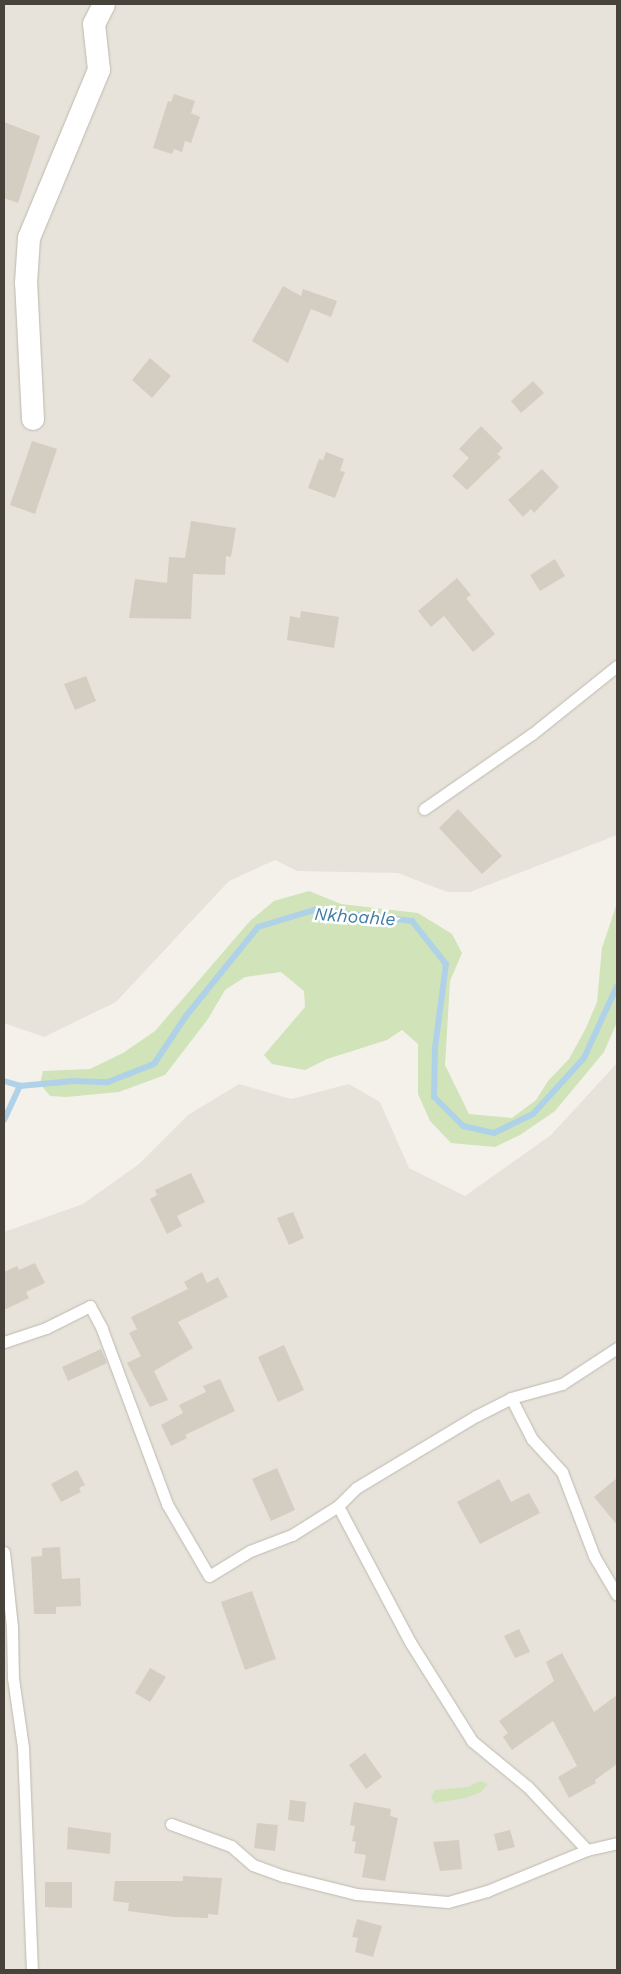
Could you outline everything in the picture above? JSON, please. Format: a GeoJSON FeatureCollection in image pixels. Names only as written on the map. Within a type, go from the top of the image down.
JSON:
{"type":"FeatureCollection","features":[{"type":"Feature","properties":{"kind":"street"},"geometry":{"type":"LineString","coordinates":[[33,419],[26,283],[29,238],[99,70],[94,24],[104,4]]}},
{"type":"Feature","properties":{"kind":"lane"},"geometry":{"type":"LineString","coordinates":[[424,809],[532,734],[617,666]]}},
{"type":"Feature","properties":{"kind":"lane"},"geometry":{"type":"LineString","coordinates":[[4,1342],[46,1328],[90,1306],[102,1329],[167,1504],[209,1576],[250,1552],[292,1535],[338,1506],[356,1488],[511,1398],[562,1384],[617,1348]]}},
{"type":"Feature","properties":{"kind":"lane"},"geometry":{"type":"LineString","coordinates":[[511,1398],[532,1439],[562,1472],[594,1556],[617,1595]]}},
{"type":"Feature","properties":{"kind":"lane"},"geometry":{"type":"LineString","coordinates":[[338,1506],[410,1642],[472,1740],[528,1787],[587,1850]]}},
{"type":"Feature","properties":{"kind":"lane"},"geometry":{"type":"LineString","coordinates":[[4,1552],[12,1627],[13,1678],[23,1747],[32,1970]]}},
{"type":"Feature","properties":{"kind":"lane"},"geometry":{"type":"LineString","coordinates":[[172,1824],[231,1846],[253,1865],[284,1876],[356,1894],[448,1902],[487,1891],[587,1850],[617,1843]]}},
{"type":"Feature","properties":{"kind":"shaded area"},"geometry":{"type":"Polygon","coordinates":[[[4,4],[617,4],[617,835],[470,892],[447,892],[398,873],[297,871],[275,860],[229,881],[116,1002],[44,1037],[4,1023],[4,4]]]}},
{"type":"Feature","properties":{"kind":"shaded area"},"geometry":{"type":"Polygon","coordinates":[[[617,1063],[617,1970],[4,1970],[4,1232],[83,1204],[139,1164],[188,1115],[239,1084],[291,1099],[349,1084],[380,1102],[409,1168],[465,1196],[551,1135],[617,1063]]]}},
{"type":"Feature","properties":{"kind":"green space"},"geometry":{"type":"Polygon","coordinates":[[[309,891],[341,904],[418,913],[452,934],[462,953],[450,981],[445,1065],[469,1114],[512,1118],[536,1100],[548,1081],[569,1059],[586,1028],[597,1002],[602,948],[617,903],[617,1022],[604,1052],[555,1111],[520,1135],[495,1147],[451,1143],[430,1121],[418,1094],[418,1044],[402,1030],[387,1040],[327,1059],[305,1070],[272,1064],[264,1055],[305,1007],[304,991],[281,972],[245,977],[225,990],[208,1019],[165,1075],[119,1092],[66,1097],[50,1096],[40,1084],[43,1071],[90,1069],[123,1053],[155,1031],[250,921],[274,901],[309,891]]]}},
{"type":"Feature","properties":{"kind":"green space"},"geometry":{"type":"Polygon","coordinates":[[[480,1781],[488,1784],[481,1792],[465,1798],[435,1803],[431,1798],[435,1790],[468,1787],[480,1781]]]}},
{"type":"Feature","properties":{"kind":"building"},"geometry":{"type":"Polygon","coordinates":[[[174,94],[195,101],[191,113],[200,117],[191,143],[185,141],[182,152],[174,149],[172,154],[153,148],[168,101],[171,102],[174,94]]]}},
{"type":"Feature","properties":{"kind":"building"},"geometry":{"type":"Polygon","coordinates":[[[4,122],[40,136],[18,203],[4,198],[4,122]]]}},
{"type":"Feature","properties":{"kind":"building"},"geometry":{"type":"Polygon","coordinates":[[[283,286],[301,296],[303,289],[337,301],[331,317],[311,309],[288,363],[252,341],[283,286]]]}},
{"type":"Feature","properties":{"kind":"building"},"geometry":{"type":"Polygon","coordinates":[[[150,358],[171,376],[152,398],[132,380],[150,358]]]}},
{"type":"Feature","properties":{"kind":"building"},"geometry":{"type":"Polygon","coordinates":[[[533,381],[544,393],[521,413],[511,401],[533,381]]]}},
{"type":"Feature","properties":{"kind":"building"},"geometry":{"type":"Polygon","coordinates":[[[481,426],[503,448],[497,454],[501,457],[467,490],[452,476],[469,458],[459,449],[481,426]]]}},
{"type":"Feature","properties":{"kind":"building"},"geometry":{"type":"Polygon","coordinates":[[[32,441],[57,449],[35,514],[10,505],[32,441]]]}},
{"type":"Feature","properties":{"kind":"building"},"geometry":{"type":"Polygon","coordinates":[[[326,452],[344,459],[340,471],[345,472],[335,498],[308,488],[319,459],[323,460],[326,452]]]}},
{"type":"Feature","properties":{"kind":"building"},"geometry":{"type":"Polygon","coordinates":[[[542,469],[559,487],[534,513],[531,509],[523,517],[508,500],[542,469]]]}},
{"type":"Feature","properties":{"kind":"building"},"geometry":{"type":"Polygon","coordinates":[[[191,521],[236,528],[231,557],[226,556],[225,575],[193,574],[191,619],[129,618],[135,579],[167,583],[169,557],[185,558],[191,521]]]}},
{"type":"Feature","properties":{"kind":"building"},"geometry":{"type":"Polygon","coordinates":[[[555,559],[565,576],[540,591],[530,575],[555,559]]]}},
{"type":"Feature","properties":{"kind":"building"},"geometry":{"type":"Polygon","coordinates":[[[457,578],[471,595],[466,598],[495,634],[473,652],[444,616],[431,627],[418,611],[457,578]]]}},
{"type":"Feature","properties":{"kind":"building"},"geometry":{"type":"Polygon","coordinates":[[[301,611],[339,617],[334,648],[287,640],[290,616],[300,618],[301,611]]]}},
{"type":"Feature","properties":{"kind":"building"},"geometry":{"type":"Polygon","coordinates":[[[86,676],[96,701],[75,710],[64,684],[86,676]]]}},
{"type":"Feature","properties":{"kind":"building"},"geometry":{"type":"Polygon","coordinates":[[[458,809],[502,856],[482,874],[439,828],[458,809]]]}},
{"type":"Feature","properties":{"kind":"building"},"geometry":{"type":"Polygon","coordinates":[[[191,1173],[205,1202],[177,1216],[182,1226],[167,1234],[150,1199],[157,1195],[155,1190],[191,1173]]]}},
{"type":"Feature","properties":{"kind":"building"},"geometry":{"type":"Polygon","coordinates":[[[293,1212],[304,1238],[289,1245],[277,1218],[293,1212]]]}},
{"type":"Feature","properties":{"kind":"building"},"geometry":{"type":"Polygon","coordinates":[[[35,1263],[45,1283],[26,1292],[29,1298],[4,1310],[4,1272],[17,1266],[19,1270],[35,1263]]]}},
{"type":"Feature","properties":{"kind":"building"},"geometry":{"type":"Polygon","coordinates":[[[202,1272],[207,1283],[218,1277],[228,1297],[178,1322],[193,1348],[154,1371],[168,1400],[150,1407],[127,1363],[141,1356],[129,1333],[137,1329],[131,1317],[188,1289],[184,1282],[202,1272]]]}},
{"type":"Feature","properties":{"kind":"building"},"geometry":{"type":"Polygon","coordinates":[[[284,1345],[304,1390],[278,1402],[258,1357],[284,1345]]]}},
{"type":"Feature","properties":{"kind":"building"},"geometry":{"type":"Polygon","coordinates":[[[101,1349],[107,1363],[68,1381],[62,1367],[101,1349]]]}},
{"type":"Feature","properties":{"kind":"building"},"geometry":{"type":"Polygon","coordinates":[[[220,1379],[235,1411],[185,1435],[187,1438],[171,1446],[161,1425],[183,1413],[179,1405],[206,1392],[203,1386],[220,1379]]]}},
{"type":"Feature","properties":{"kind":"building"},"geometry":{"type":"Polygon","coordinates":[[[277,1468],[295,1510],[271,1521],[252,1479],[277,1468]]]}},
{"type":"Feature","properties":{"kind":"building"},"geometry":{"type":"Polygon","coordinates":[[[77,1470],[85,1485],[79,1488],[81,1492],[61,1502],[51,1484],[77,1470]]]}},
{"type":"Feature","properties":{"kind":"building"},"geometry":{"type":"Polygon","coordinates":[[[617,1478],[617,1525],[594,1497],[617,1478]]]}},
{"type":"Feature","properties":{"kind":"building"},"geometry":{"type":"Polygon","coordinates":[[[499,1479],[511,1502],[529,1493],[540,1513],[480,1544],[457,1502],[499,1479]]]}},
{"type":"Feature","properties":{"kind":"building"},"geometry":{"type":"Polygon","coordinates":[[[60,1547],[62,1579],[80,1578],[81,1606],[56,1607],[56,1614],[34,1614],[31,1557],[42,1556],[42,1548],[60,1547]]]}},
{"type":"Feature","properties":{"kind":"building"},"geometry":{"type":"Polygon","coordinates":[[[252,1591],[276,1659],[245,1670],[221,1602],[252,1591]]]}},
{"type":"Feature","properties":{"kind":"building"},"geometry":{"type":"Polygon","coordinates":[[[519,1629],[530,1652],[515,1658],[504,1636],[519,1629]]]}},
{"type":"Feature","properties":{"kind":"building"},"geometry":{"type":"Polygon","coordinates":[[[562,1653],[594,1712],[617,1695],[617,1764],[595,1780],[596,1783],[569,1798],[558,1777],[577,1766],[553,1721],[512,1750],[503,1737],[508,1733],[499,1721],[554,1681],[546,1662],[562,1653]]]}},
{"type":"Feature","properties":{"kind":"building"},"geometry":{"type":"Polygon","coordinates":[[[150,1668],[166,1677],[150,1702],[135,1693],[150,1668]]]}},
{"type":"Feature","properties":{"kind":"building"},"geometry":{"type":"Polygon","coordinates":[[[365,1753],[382,1777],[366,1789],[349,1765],[365,1753]]]}},
{"type":"Feature","properties":{"kind":"building"},"geometry":{"type":"Polygon","coordinates":[[[290,1800],[306,1802],[304,1822],[288,1820],[290,1800]]]}},
{"type":"Feature","properties":{"kind":"building"},"geometry":{"type":"Polygon","coordinates":[[[354,1802],[391,1809],[390,1816],[398,1818],[385,1881],[362,1877],[366,1855],[354,1853],[356,1842],[352,1841],[355,1826],[350,1825],[354,1802]]]}},
{"type":"Feature","properties":{"kind":"building"},"geometry":{"type":"Polygon","coordinates":[[[257,1823],[278,1825],[275,1851],[254,1848],[257,1823]]]}},
{"type":"Feature","properties":{"kind":"building"},"geometry":{"type":"Polygon","coordinates":[[[68,1827],[111,1833],[110,1854],[67,1849],[68,1827]]]}},
{"type":"Feature","properties":{"kind":"building"},"geometry":{"type":"Polygon","coordinates":[[[510,1830],[515,1847],[498,1851],[494,1834],[510,1830]]]}},
{"type":"Feature","properties":{"kind":"building"},"geometry":{"type":"Polygon","coordinates":[[[459,1840],[462,1869],[440,1871],[433,1842],[459,1840]]]}},
{"type":"Feature","properties":{"kind":"building"},"geometry":{"type":"Polygon","coordinates":[[[183,1876],[222,1878],[218,1915],[208,1914],[208,1918],[174,1917],[128,1911],[129,1903],[113,1901],[115,1881],[183,1881],[183,1876]]]}},
{"type":"Feature","properties":{"kind":"building"},"geometry":{"type":"Polygon","coordinates":[[[45,1882],[72,1882],[72,1908],[45,1907],[45,1882]]]}},
{"type":"Feature","properties":{"kind":"building"},"geometry":{"type":"Polygon","coordinates":[[[357,1919],[382,1926],[373,1957],[355,1952],[358,1938],[352,1937],[357,1919]]]}},
{"type":"Feature","properties":{"kind":"waterway","name":"Nkhoahle"},"geometry":{"type":"LineString","coordinates":[[4,1081],[20,1086],[73,1081],[108,1082],[154,1064],[186,1016],[258,927],[314,910],[412,921],[446,964],[435,1047],[434,1097],[463,1126],[494,1133],[533,1114],[584,1058],[617,986]]}},
{"type":"Feature","properties":{"kind":"waterway"},"geometry":{"type":"LineString","coordinates":[[4,1120],[20,1086]]}}]}
